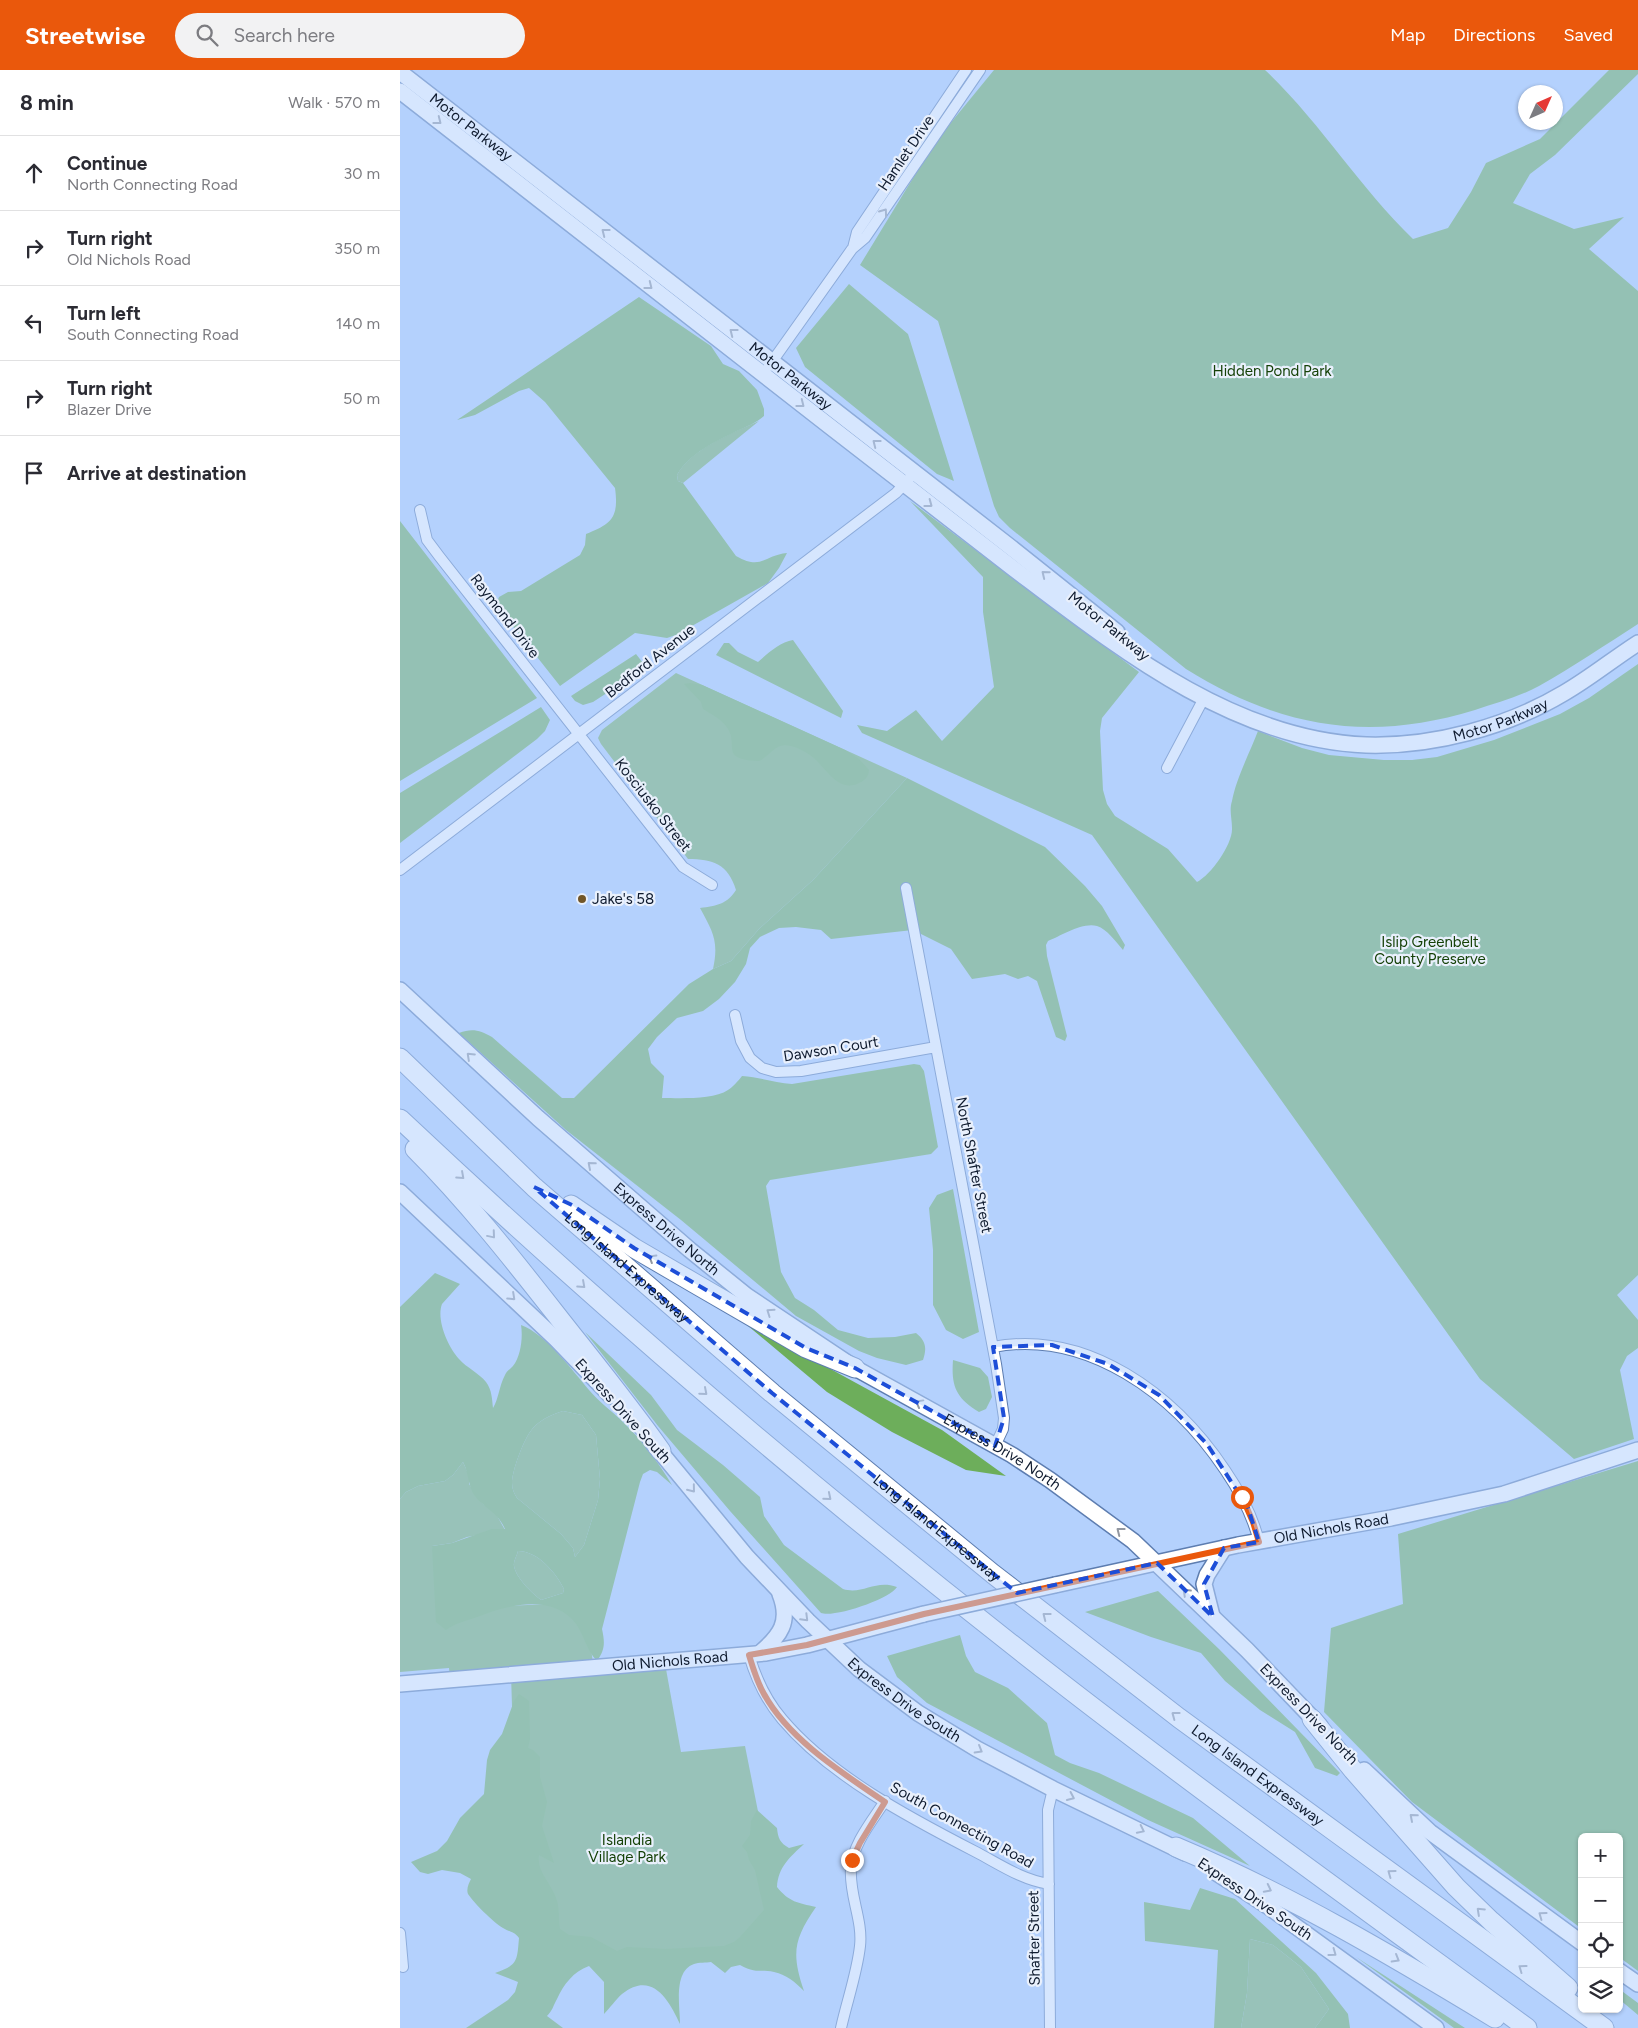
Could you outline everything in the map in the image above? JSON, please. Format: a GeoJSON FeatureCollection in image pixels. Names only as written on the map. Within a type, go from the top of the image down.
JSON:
{"type":"FeatureCollection","features":[{"type":"Feature","properties":{"kind":"highway","name":"Long Island Expressway"},"geometry":{"type":"LineString","coordinates":[[400,1058],[534,1187],[772,1393],[1000,1580],[1179,1718],[1604,2028]]}},
{"type":"Feature","properties":{"kind":"highway"},"geometry":{"type":"LineString","coordinates":[[400,1119],[587,1290],[860,1524],[1107,1718],[1527,2028]]}},
{"type":"Feature","properties":{"kind":"highway"},"geometry":{"type":"LineString","coordinates":[[400,1134],[460,1197],[508,1254],[634,1414],[661,1452]]}},
{"type":"Feature","properties":{"kind":"highway"},"geometry":{"type":"LineString","coordinates":[[534,1187],[572,1205],[641,1252],[806,1348],[855,1368]]}},
{"type":"Feature","properties":{"kind":"highway"},"geometry":{"type":"LineString","coordinates":[[1312,1718],[1353,1770],[1456,1887],[1491,1921],[1578,1997]]}},
{"type":"Feature","properties":{"kind":"highway"},"geometry":{"type":"LineString","coordinates":[[1176,1847],[1234,1871],[1339,1926],[1513,2028]]}},
{"type":"Feature","properties":{"kind":"highway"},"geometry":{"type":"LineString","coordinates":[[1594,2013],[1610,2028]]}},
{"type":"Feature","properties":{"kind":"main road","name":"Motor Parkway"},"geometry":{"type":"LineString","coordinates":[[400,72],[772,362],[1056,600],[1146,664],[1204,698],[1269,726],[1316,739],[1366,745],[1412,743],[1472,731],[1529,711],[1565,692],[1638,643]]}},
{"type":"Feature","properties":{"kind":"main road","name":"Motor Parkway"},"geometry":{"type":"LineString","coordinates":[[400,91],[762,374],[910,479]]}},
{"type":"Feature","properties":{"kind":"main road","name":"Express Drive North"},"geometry":{"type":"LineString","coordinates":[[400,990],[538,1118],[717,1273],[776,1317],[855,1368],[996,1446],[1050,1480],[1090,1507],[1133,1541],[1265,1668],[1378,1785],[1430,1832],[1578,1941]]}},
{"type":"Feature","properties":{"kind":"main road","name":"Express Drive South"},"geometry":{"type":"LineString","coordinates":[[400,1192],[556,1339],[661,1452],[747,1557],[778,1591],[859,1669],[936,1724],[1012,1768],[1176,1847],[1269,1906],[1436,2028]]}},
{"type":"Feature","properties":{"kind":"main road","name":"Old Nichols Road"},"geometry":{"type":"LineString","coordinates":[[400,1684],[676,1659],[754,1654],[827,1640],[924,1614],[1224,1548],[1382,1520],[1504,1494],[1638,1450]]}},
{"type":"Feature","properties":{"kind":"main road"},"geometry":{"type":"LineString","coordinates":[[1212,1617],[1204,1584],[1207,1575],[1224,1548]]}},
{"type":"Feature","properties":{"kind":"main road"},"geometry":{"type":"LineString","coordinates":[[754,1654],[776,1637],[784,1623],[785,1610],[778,1591]]}},
{"type":"Feature","properties":{"kind":"main road"},"geometry":{"type":"LineString","coordinates":[[1623,1974],[1638,1984]]}},
{"type":"Feature","properties":{"kind":"street","name":"Hamlet Drive"},"geometry":{"type":"LineString","coordinates":[[852,248],[857,232],[966,70]]}},
{"type":"Feature","properties":{"kind":"street","name":"Hamlet Drive"},"geometry":{"type":"LineString","coordinates":[[762,374],[852,248],[870,232],[980,70]]}},
{"type":"Feature","properties":{"kind":"street","name":"Bedford Avenue"},"geometry":{"type":"LineString","coordinates":[[400,870],[579,735],[910,479]]}},
{"type":"Feature","properties":{"kind":"street","name":"Raymond Drive"},"geometry":{"type":"LineString","coordinates":[[420,510],[427,540],[579,735]]}},
{"type":"Feature","properties":{"kind":"street"},"geometry":{"type":"LineString","coordinates":[[1167,768],[1204,698]]}},
{"type":"Feature","properties":{"kind":"street","name":"Kosciusko Street"},"geometry":{"type":"LineString","coordinates":[[579,735],[683,867],[712,885]]}},
{"type":"Feature","properties":{"kind":"street","name":"North Shafter Street"},"geometry":{"type":"LineString","coordinates":[[906,888],[993,1346],[1004,1418],[1003,1429],[996,1446]]}},
{"type":"Feature","properties":{"kind":"street","name":"Dawson Court"},"geometry":{"type":"LineString","coordinates":[[735,1015],[742,1041],[750,1058],[762,1068],[776,1072],[800,1071],[936,1047]]}},
{"type":"Feature","properties":{"kind":"street"},"geometry":{"type":"LineString","coordinates":[[993,1346],[1013,1343],[1052,1345],[1108,1364],[1144,1384],[1177,1412],[1218,1458],[1248,1508],[1259,1542]]}},
{"type":"Feature","properties":{"kind":"street","name":"South Connecting Road"},"geometry":{"type":"LineString","coordinates":[[754,1654],[759,1684],[765,1696],[788,1726],[834,1766],[885,1802],[919,1822],[1022,1876],[1048,1884]]}},
{"type":"Feature","properties":{"kind":"street","name":"Shafter Street"},"geometry":{"type":"LineString","coordinates":[[1050,2028],[1048,1810],[1053,1789]]}},
{"type":"Feature","properties":{"kind":"street"},"geometry":{"type":"LineString","coordinates":[[841,2028],[860,1945],[852,1878],[852,1860],[885,1802]]}},
{"type":"Feature","properties":{"kind":"street"},"geometry":{"type":"LineString","coordinates":[[400,1933],[403,1967]]}},
{"type":"Feature","properties":{"kind":"highlighted area"},"geometry":{"type":"Polygon","coordinates":[[[534,1187],[572,1205],[634,1248],[806,1348],[855,1368],[995,1446],[1004,1418],[993,1347],[1052,1345],[1108,1364],[1159,1395],[1207,1444],[1248,1508],[1259,1542],[1224,1548],[1204,1584],[1213,1617],[1157,1563],[1017,1593],[772,1393],[534,1187]]]}},
{"type":"Feature","properties":{"kind":"green space","name":"Hidden Pond Park"},"geometry":{"type":"Polygon","coordinates":[[[994,70],[1265,70],[1304,111],[1375,198],[1413,239],[1448,228],[1471,192],[1486,163],[1540,139],[1549,130],[1563,130],[1563,116],[1609,70],[1638,70],[1638,74],[1555,155],[1530,174],[1513,203],[1574,229],[1624,217],[1589,249],[1638,291],[1638,624],[1577,664],[1539,686],[1515,697],[1436,720],[1398,726],[1361,727],[1325,724],[1290,716],[1255,705],[1221,689],[1186,669],[1010,528],[999,517],[994,506],[938,321],[860,265],[935,142],[994,70]]]}},
{"type":"Feature","properties":{"kind":"green space"},"geometry":{"type":"Polygon","coordinates":[[[849,284],[908,334],[954,481],[937,474],[805,367],[796,348],[849,284]]]}},
{"type":"Feature","properties":{"kind":"green space"},"geometry":{"type":"Polygon","coordinates":[[[639,297],[711,346],[723,364],[739,371],[757,390],[764,409],[764,416],[758,421],[720,439],[696,454],[682,467],[677,475],[678,481],[683,483],[736,556],[757,562],[787,553],[768,583],[676,635],[667,638],[635,633],[560,686],[496,605],[499,597],[508,592],[521,591],[580,555],[585,545],[586,534],[602,527],[612,518],[616,506],[615,488],[545,402],[529,388],[519,391],[475,415],[457,420],[639,297]]]}},
{"type":"Feature","properties":{"kind":"green space"},"geometry":{"type":"Polygon","coordinates":[[[759,421],[683,483],[678,481],[677,475],[692,457],[713,443],[759,421]]]}},
{"type":"Feature","properties":{"kind":"green space","name":"Islip Greenbelt County Preserve"},"geometry":{"type":"Polygon","coordinates":[[[910,501],[1139,672],[1102,718],[1100,731],[1103,790],[1107,804],[1115,816],[1168,849],[1197,882],[1209,873],[1229,842],[1232,828],[1231,808],[1234,793],[1258,731],[1302,748],[1329,755],[1384,760],[1412,760],[1437,757],[1494,740],[1560,714],[1589,698],[1638,664],[1638,1275],[1617,1295],[1638,1320],[1638,1348],[1627,1356],[1620,1370],[1634,1439],[1574,1459],[1480,1379],[1092,835],[862,733],[857,725],[887,731],[916,710],[942,741],[994,687],[983,612],[983,577],[910,501]]]}},
{"type":"Feature","properties":{"kind":"green space"},"geometry":{"type":"Polygon","coordinates":[[[400,521],[537,698],[400,781],[400,521]]]}},
{"type":"Feature","properties":{"kind":"green space"},"geometry":{"type":"Polygon","coordinates":[[[793,640],[843,711],[841,718],[716,655],[724,643],[729,643],[738,652],[758,662],[779,646],[793,640]]]}},
{"type":"Feature","properties":{"kind":"green space"},"geometry":{"type":"Polygon","coordinates":[[[636,654],[643,663],[636,674],[593,702],[583,705],[575,701],[571,696],[636,654]]]}},
{"type":"Feature","properties":{"kind":"green space"},"geometry":{"type":"Polygon","coordinates":[[[676,673],[907,778],[813,880],[759,929],[731,961],[713,969],[715,959],[714,937],[700,908],[716,905],[733,895],[736,890],[733,881],[724,869],[712,862],[688,859],[598,738],[602,730],[676,673]]]}},
{"type":"Feature","properties":{"kind":"green space"},"geometry":{"type":"Polygon","coordinates":[[[684,684],[702,685],[845,750],[859,759],[869,770],[867,777],[857,784],[843,784],[831,776],[807,753],[795,747],[785,745],[778,747],[759,761],[738,757],[732,750],[732,739],[726,726],[718,718],[703,709],[701,702],[684,684]]]}},
{"type":"Feature","properties":{"kind":"green space"},"geometry":{"type":"Polygon","coordinates":[[[541,707],[550,720],[545,731],[537,739],[400,843],[400,793],[541,707]]]}},
{"type":"Feature","properties":{"kind":"green space"},"geometry":{"type":"Polygon","coordinates":[[[907,778],[1045,847],[1085,886],[1102,906],[1125,945],[1123,950],[1104,930],[1091,925],[1072,930],[1048,941],[1046,945],[1067,1036],[1065,1041],[1056,1037],[1037,981],[1028,976],[1018,979],[1005,974],[972,979],[951,949],[913,930],[831,939],[821,930],[796,927],[779,928],[760,937],[750,948],[746,964],[735,982],[719,999],[703,1011],[677,1018],[657,1037],[648,1049],[651,1063],[664,1076],[662,1098],[696,1098],[722,1093],[730,1089],[742,1076],[792,1084],[914,1064],[920,1065],[924,1071],[938,1147],[931,1154],[770,1180],[766,1186],[781,1272],[795,1298],[814,1310],[838,1330],[868,1338],[895,1337],[916,1333],[925,1345],[923,1360],[906,1365],[877,1358],[859,1351],[796,1316],[681,1220],[566,1130],[459,1033],[476,1031],[492,1037],[562,1098],[574,1098],[689,984],[713,969],[731,961],[759,929],[813,880],[907,778]]]}},
{"type":"Feature","properties":{"kind":"green space"},"geometry":{"type":"Polygon","coordinates":[[[953,1189],[979,1332],[963,1339],[946,1330],[933,1305],[933,1250],[929,1208],[937,1195],[953,1189]]]}},
{"type":"Feature","properties":{"kind":"green space"},"geometry":{"type":"Polygon","coordinates":[[[435,1273],[460,1284],[442,1304],[441,1318],[444,1333],[455,1354],[488,1385],[493,1408],[501,1383],[516,1362],[520,1352],[521,1325],[540,1336],[567,1363],[593,1394],[637,1436],[656,1460],[672,1485],[657,1472],[650,1470],[643,1474],[602,1629],[603,1650],[597,1661],[572,1619],[562,1611],[551,1607],[538,1604],[513,1606],[461,1622],[446,1630],[436,1622],[432,1546],[452,1543],[492,1529],[505,1529],[495,1514],[475,1496],[463,1462],[453,1475],[445,1481],[418,1486],[406,1492],[400,1499],[400,1307],[435,1273]],[[563,1411],[541,1421],[530,1432],[516,1464],[512,1485],[517,1498],[561,1534],[573,1548],[575,1557],[584,1545],[598,1500],[600,1479],[596,1435],[582,1415],[563,1411]],[[518,1551],[514,1562],[515,1571],[533,1593],[541,1600],[563,1593],[564,1589],[561,1583],[546,1564],[532,1555],[518,1551]]]}},
{"type":"Feature","properties":{"kind":"green space"},"geometry":{"type":"Polygon","coordinates":[[[741,1320],[942,1430],[1006,1476],[966,1470],[892,1432],[827,1392],[741,1320]]]}},
{"type":"Feature","properties":{"kind":"green space"},"geometry":{"type":"Polygon","coordinates":[[[585,1332],[651,1395],[677,1430],[723,1465],[760,1497],[764,1516],[784,1545],[843,1589],[857,1590],[882,1585],[897,1587],[884,1597],[873,1602],[837,1613],[821,1613],[730,1511],[658,1426],[585,1332]]]}},
{"type":"Feature","properties":{"kind":"green space"},"geometry":{"type":"Polygon","coordinates":[[[953,1360],[980,1368],[988,1377],[992,1397],[986,1409],[979,1412],[960,1396],[954,1384],[953,1360]]]}},
{"type":"Feature","properties":{"kind":"green space"},"geometry":{"type":"Polygon","coordinates":[[[563,1411],[582,1415],[596,1435],[600,1479],[598,1500],[584,1545],[575,1557],[573,1548],[561,1534],[517,1498],[512,1485],[516,1464],[530,1432],[541,1421],[563,1411]]]}},
{"type":"Feature","properties":{"kind":"green space"},"geometry":{"type":"Polygon","coordinates":[[[1638,1461],[1638,1971],[1623,1960],[1623,1833],[1578,1833],[1578,1926],[1412,1802],[1324,1712],[1331,1628],[1403,1604],[1398,1534],[1638,1461]]]}},
{"type":"Feature","properties":{"kind":"green space","name":"Islandia Village Park"},"geometry":{"type":"Polygon","coordinates":[[[463,1462],[470,1478],[469,1484],[483,1504],[495,1512],[505,1530],[432,1546],[453,1608],[582,1603],[587,1615],[593,1664],[664,1658],[681,1752],[745,1746],[786,1952],[520,1965],[511,1674],[450,1679],[449,1668],[400,1672],[400,1499],[406,1492],[418,1486],[445,1481],[453,1475],[463,1462]]]}},
{"type":"Feature","properties":{"kind":"green space"},"geometry":{"type":"Polygon","coordinates":[[[518,1551],[532,1555],[546,1564],[561,1583],[564,1589],[563,1593],[541,1600],[533,1593],[515,1571],[514,1562],[518,1551]]]}},
{"type":"Feature","properties":{"kind":"green space"},"geometry":{"type":"Polygon","coordinates":[[[1158,1591],[1219,1649],[1340,1773],[1337,1776],[1315,1768],[1295,1732],[1260,1710],[1225,1681],[1201,1653],[1151,1637],[1085,1612],[1158,1591]]]}},
{"type":"Feature","properties":{"kind":"green space"},"geometry":{"type":"Polygon","coordinates":[[[960,1635],[966,1656],[975,1672],[1008,1688],[1047,1723],[1055,1755],[1070,1763],[1099,1773],[1193,1818],[1250,1866],[1148,1820],[927,1703],[897,1677],[887,1656],[960,1635]]]}},
{"type":"Feature","properties":{"kind":"green space"},"geometry":{"type":"Polygon","coordinates":[[[519,1694],[529,1701],[530,1739],[528,1748],[540,1757],[540,1777],[547,1802],[542,1826],[554,1863],[539,1855],[539,1861],[542,1872],[557,1902],[560,1929],[569,1935],[591,1937],[617,1951],[627,1947],[666,1949],[724,1946],[734,1942],[764,1910],[755,1870],[747,1852],[742,1846],[750,1835],[751,1821],[757,1810],[777,1828],[778,1835],[783,1844],[789,1848],[804,1844],[782,1868],[777,1887],[794,1901],[816,1907],[803,1928],[797,1947],[797,1966],[804,1991],[790,1979],[774,1972],[754,1970],[740,1965],[731,1967],[725,1973],[711,1962],[696,1963],[687,1968],[680,1982],[680,2024],[665,1998],[651,1987],[642,1985],[633,1987],[622,1994],[604,2014],[604,1982],[589,1966],[570,1979],[547,2016],[563,2028],[466,2028],[508,2000],[515,1992],[518,1982],[495,1973],[508,1967],[515,1961],[519,1938],[494,1921],[471,1898],[467,1890],[471,1879],[460,1873],[442,1870],[428,1874],[420,1872],[411,1862],[437,1851],[447,1841],[460,1818],[484,1794],[487,1760],[490,1750],[502,1734],[514,1701],[519,1694]]]}},
{"type":"Feature","properties":{"kind":"green space"},"geometry":{"type":"Polygon","coordinates":[[[1200,1888],[1235,1899],[1316,1973],[1348,2014],[1350,2028],[1315,2028],[1329,2009],[1301,1967],[1273,1945],[1250,1939],[1247,1993],[1241,2028],[1214,2028],[1218,1950],[1145,1941],[1144,1902],[1190,1910],[1200,1888]]]}},
{"type":"Feature","properties":{"kind":"green space"},"geometry":{"type":"Polygon","coordinates":[[[1250,1939],[1273,1945],[1301,1967],[1329,2009],[1315,2028],[1241,2028],[1247,1993],[1250,1939]]]}},
{"type":"Feature","properties":{"kind":"green space"},"geometry":{"type":"Polygon","coordinates":[[[1356,1957],[1465,2028],[1454,2028],[1356,1957]]]}},
{"type":"Feature","properties":{"kind":"green space"},"geometry":{"type":"Polygon","coordinates":[[[1623,1992],[1638,2003],[1638,2015],[1623,2002],[1623,1992]]]}},
{"type":"Feature","properties":{"kind":"place","name":"Jake's 58"},"geometry":{"type":"Point","coordinates":[582,899]}},
{"type":"Feature","properties":{"kind":"route"},"geometry":{"type":"LineString","coordinates":[[852,1860],[855,1851],[885,1802],[834,1766],[788,1726],[765,1696],[754,1672],[749,1655],[785,1650],[924,1614],[1112,1572],[1259,1542],[1248,1508],[1242,1497]]}}]}
